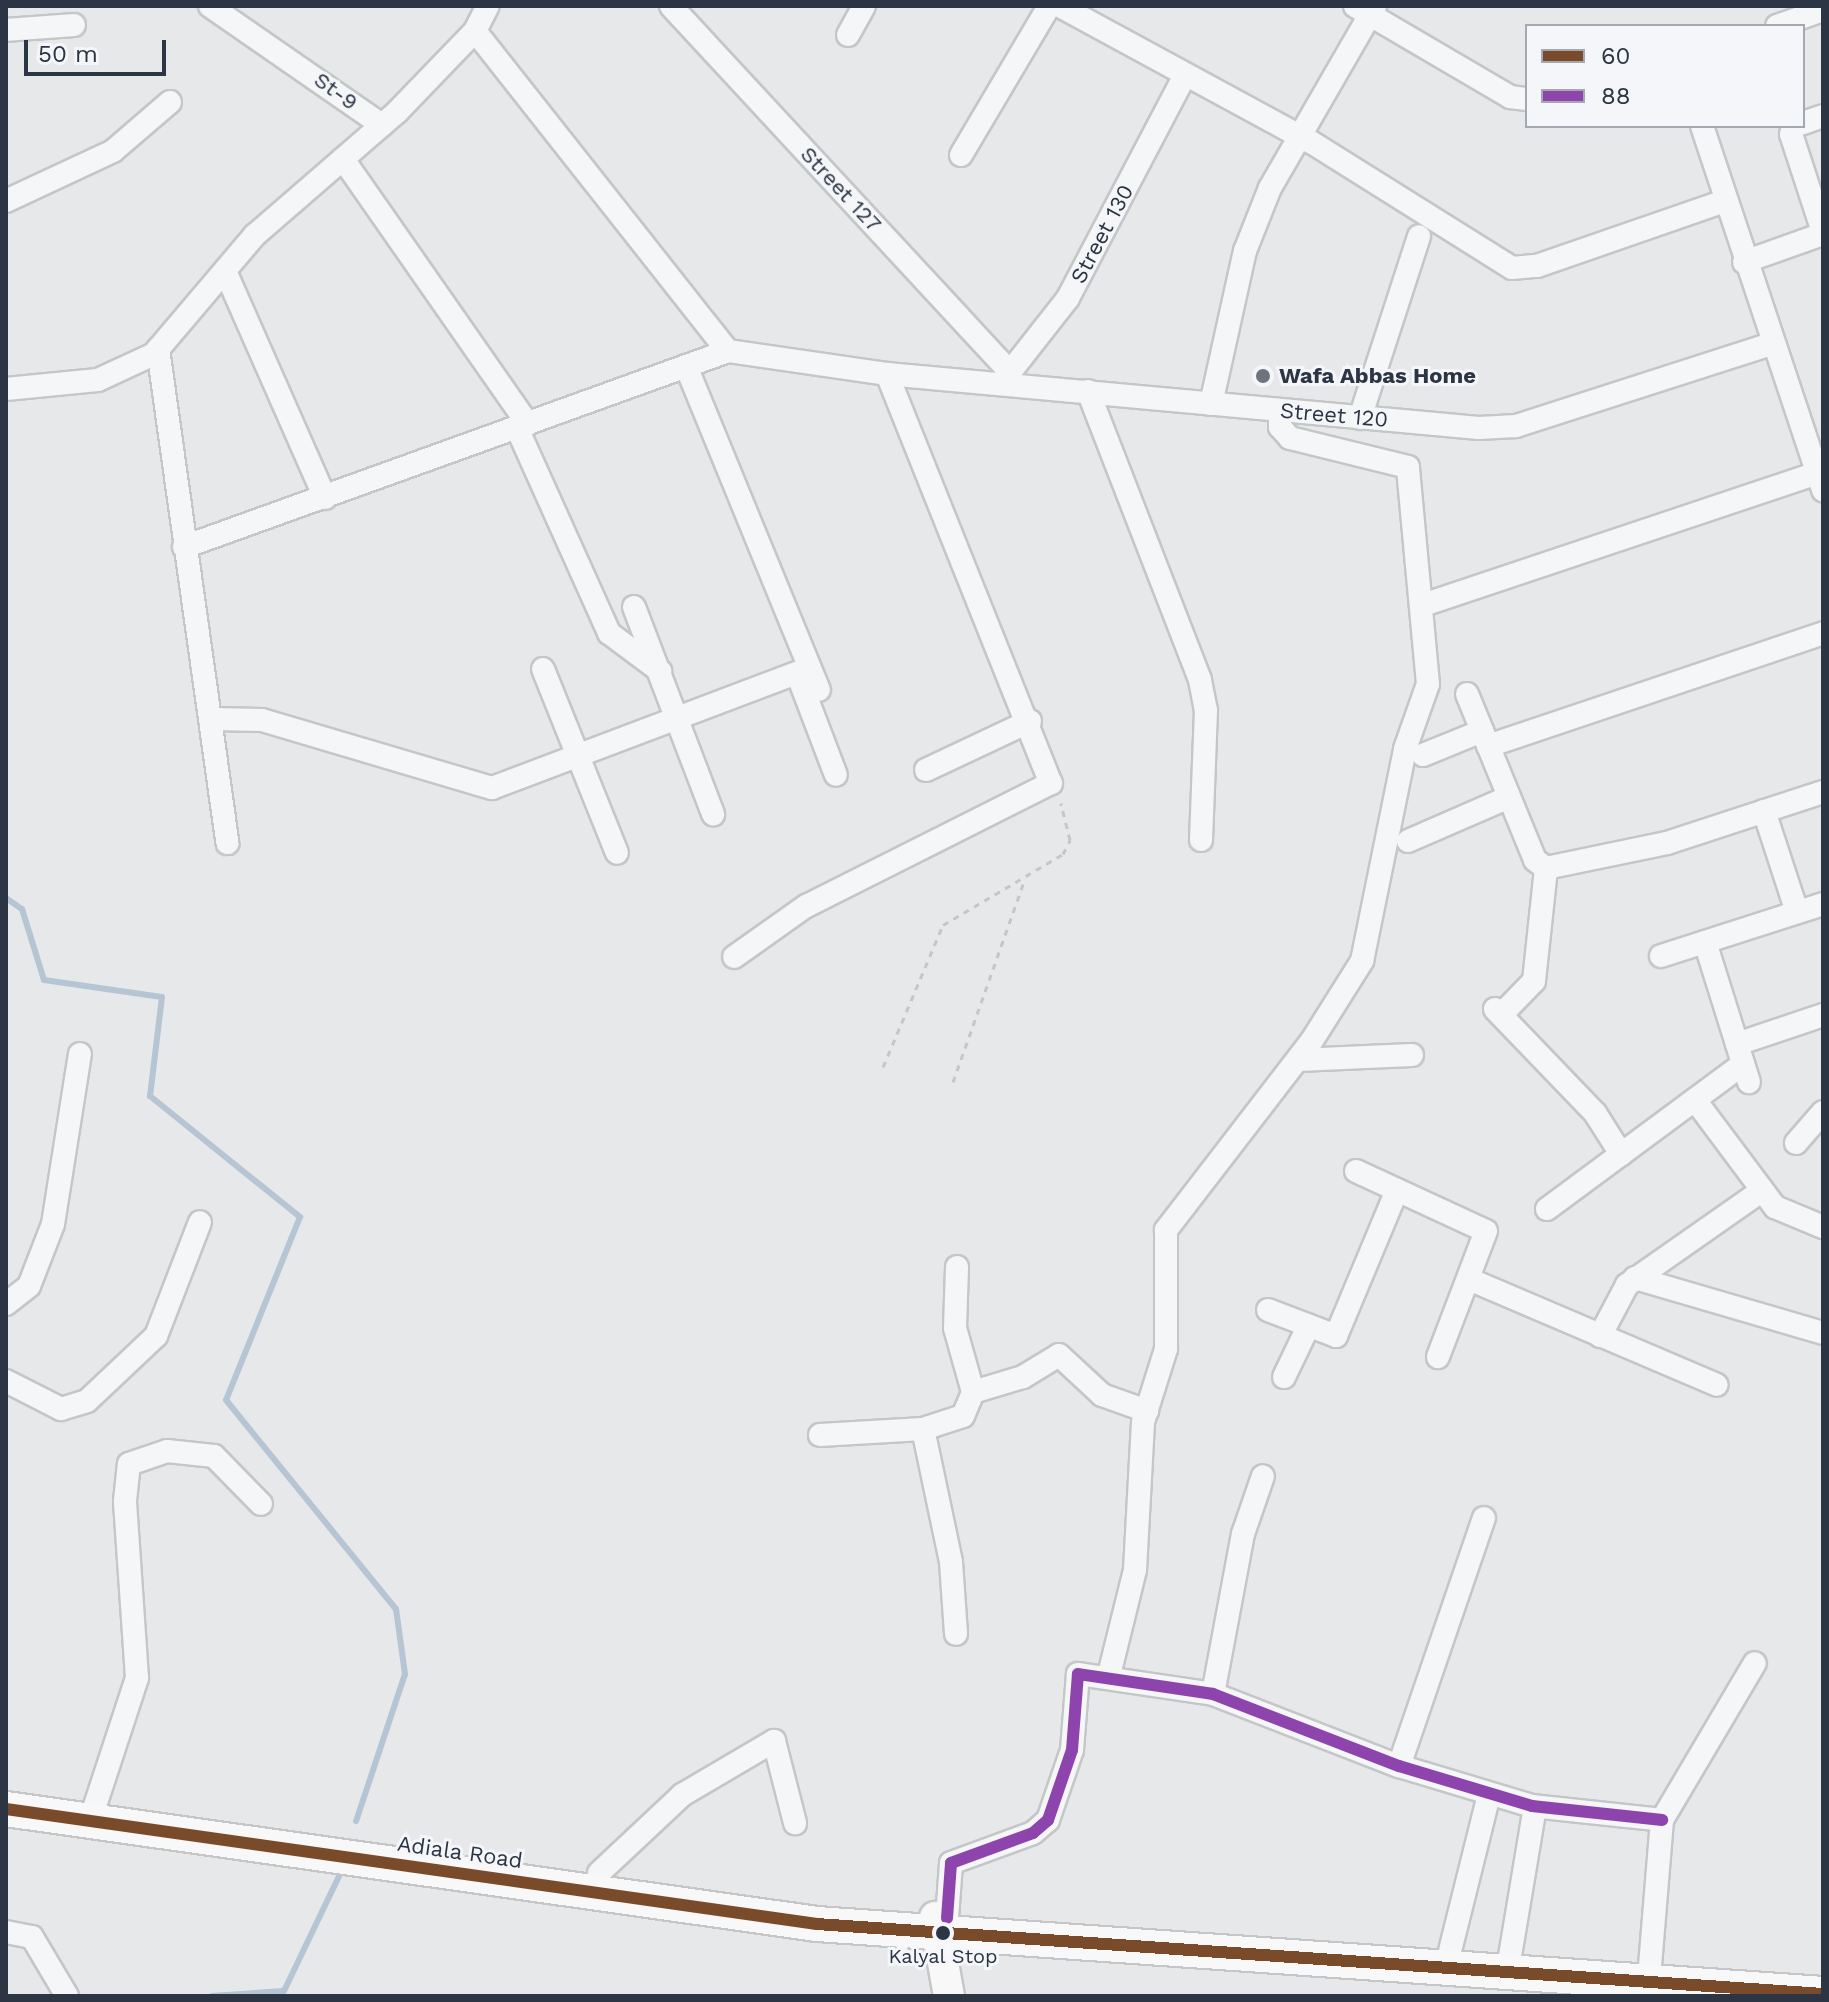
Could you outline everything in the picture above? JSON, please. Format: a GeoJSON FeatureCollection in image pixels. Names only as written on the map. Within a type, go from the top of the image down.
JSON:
{"type":"FeatureCollection","features":[{"type":"Feature","properties":{"kind":"main road","name":"Adiala Road"},"geometry":{"type":"LineString","coordinates":[[6,1790],[93,1812],[939,1924],[1804,1994]]}},
{"type":"Feature","properties":{"kind":"main road","name":"Adiala Road"},"geometry":{"type":"LineString","coordinates":[[6,1809],[93,1812],[599,1873],[939,1924],[1450,1951],[1823,1975]]}},
{"type":"Feature","properties":{"kind":"main road"},"geometry":{"type":"LineString","coordinates":[[939,1924],[949,1996]]}},
{"type":"Feature","properties":{"kind":"street","name":"St-9"},"geometry":{"type":"LineString","coordinates":[[210,6],[382,125]]}},
{"type":"Feature","properties":{"kind":"street","name":"Street 127"},"geometry":{"type":"LineString","coordinates":[[671,6],[695,16],[1006,377]]}},
{"type":"Feature","properties":{"kind":"street"},"geometry":{"type":"LineString","coordinates":[[848,35],[864,6]]}},
{"type":"Feature","properties":{"kind":"street"},"geometry":{"type":"LineString","coordinates":[[961,155],[1049,6]]}},
{"type":"Feature","properties":{"kind":"street"},"geometry":{"type":"LineString","coordinates":[[1060,6],[1301,137],[1512,268],[1537,266],[1725,201]]}},
{"type":"Feature","properties":{"kind":"street"},"geometry":{"type":"LineString","coordinates":[[1211,404],[1245,251],[1270,188],[1301,137],[1367,9],[1510,97],[1525,99]]}},
{"type":"Feature","properties":{"kind":"street"},"geometry":{"type":"LineString","coordinates":[[1783,24],[1823,10]]}},
{"type":"Feature","properties":{"kind":"street"},"geometry":{"type":"LineString","coordinates":[[6,389],[98,380],[158,349],[225,271],[382,125],[477,16],[728,351],[184,547]]}},
{"type":"Feature","properties":{"kind":"street"},"geometry":{"type":"LineString","coordinates":[[6,30],[74,25]]}},
{"type":"Feature","properties":{"kind":"street","name":"Street 130"},"geometry":{"type":"LineString","coordinates":[[1006,377],[1068,298],[1185,75]]}},
{"type":"Feature","properties":{"kind":"street"},"geometry":{"type":"LineString","coordinates":[[6,201],[113,151],[170,102]]}},
{"type":"Feature","properties":{"kind":"street"},"geometry":{"type":"LineString","coordinates":[[1423,605],[1820,482],[1815,441],[1769,345],[1703,128]]}},
{"type":"Feature","properties":{"kind":"street"},"geometry":{"type":"LineString","coordinates":[[1744,262],[1823,233],[1818,196],[1791,134],[1794,128]]}},
{"type":"Feature","properties":{"kind":"street"},"geometry":{"type":"LineString","coordinates":[[343,159],[523,426],[609,633],[660,671]]}},
{"type":"Feature","properties":{"kind":"street"},"geometry":{"type":"LineString","coordinates":[[1360,418],[1419,236]]}},
{"type":"Feature","properties":{"kind":"street"},"geometry":{"type":"LineString","coordinates":[[225,271],[325,498]]}},
{"type":"Feature","properties":{"kind":"street","name":"Street 120"},"geometry":{"type":"LineString","coordinates":[[728,351],[887,374],[1006,377],[1088,391],[1280,411],[1516,426],[1769,345]]}},
{"type":"Feature","properties":{"kind":"street"},"geometry":{"type":"LineString","coordinates":[[158,349],[184,547],[213,719],[227,843]]}},
{"type":"Feature","properties":{"kind":"street"},"geometry":{"type":"LineString","coordinates":[[686,366],[828,716]]}},
{"type":"Feature","properties":{"kind":"street"},"geometry":{"type":"LineString","coordinates":[[734,957],[806,906],[1051,783],[1030,721],[887,374]]}},
{"type":"Feature","properties":{"kind":"street"},"geometry":{"type":"LineString","coordinates":[[1088,391],[1200,680],[1206,710],[1201,840]]}},
{"type":"Feature","properties":{"kind":"street"},"geometry":{"type":"LineString","coordinates":[[1109,1675],[1135,1570],[1147,1411],[1166,1349],[1171,1218],[1298,1060],[1346,991],[1369,936],[1405,749],[1426,698],[1423,605],[1408,467],[1290,438],[1280,427],[1280,411]]}},
{"type":"Feature","properties":{"kind":"street"},"geometry":{"type":"LineString","coordinates":[[634,607],[680,720],[713,814]]}},
{"type":"Feature","properties":{"kind":"street"},"geometry":{"type":"LineString","coordinates":[[1423,755],[1485,739],[1823,633]]}},
{"type":"Feature","properties":{"kind":"street"},"geometry":{"type":"LineString","coordinates":[[802,647],[797,673],[836,775]]}},
{"type":"Feature","properties":{"kind":"street"},"geometry":{"type":"LineString","coordinates":[[543,669],[582,756],[617,853]]}},
{"type":"Feature","properties":{"kind":"street"},"geometry":{"type":"LineString","coordinates":[[213,719],[262,720],[492,788],[680,720],[797,673]]}},
{"type":"Feature","properties":{"kind":"street"},"geometry":{"type":"LineString","coordinates":[[1467,694],[1535,860],[1546,868],[1667,843],[1823,792]]}},
{"type":"Feature","properties":{"kind":"street"},"geometry":{"type":"LineString","coordinates":[[926,770],[1030,721]]}},
{"type":"Feature","properties":{"kind":"street"},"geometry":{"type":"LineString","coordinates":[[1408,841],[1509,797]]}},
{"type":"Feature","properties":{"kind":"street"},"geometry":{"type":"LineString","coordinates":[[1764,811],[1797,912]]}},
{"type":"Feature","properties":{"kind":"street"},"geometry":{"type":"LineString","coordinates":[[1546,868],[1534,981],[1498,1012],[1595,1113],[1621,1154]]}},
{"type":"Feature","properties":{"kind":"street"},"geometry":{"type":"LineString","coordinates":[[1661,956],[1823,904]]}},
{"type":"Feature","properties":{"kind":"street"},"geometry":{"type":"LineString","coordinates":[[1705,942],[1743,1064]]}},
{"type":"Feature","properties":{"kind":"street"},"geometry":{"type":"LineString","coordinates":[[1547,1209],[1743,1064],[1823,1015]]}},
{"type":"Feature","properties":{"kind":"street"},"geometry":{"type":"LineString","coordinates":[[6,1304],[29,1286],[53,1224],[80,1054]]}},
{"type":"Feature","properties":{"kind":"street"},"geometry":{"type":"LineString","coordinates":[[1298,1060],[1412,1055]]}},
{"type":"Feature","properties":{"kind":"street"},"geometry":{"type":"LineString","coordinates":[[1695,1100],[1760,1192],[1775,1207],[1823,1227]]}},
{"type":"Feature","properties":{"kind":"street"},"geometry":{"type":"LineString","coordinates":[[1796,1143],[1823,1112]]}},
{"type":"Feature","properties":{"kind":"street"},"geometry":{"type":"LineString","coordinates":[[1356,1171],[1486,1231],[1471,1280],[1438,1357]]}},
{"type":"Feature","properties":{"kind":"street"},"geometry":{"type":"LineString","coordinates":[[1268,1310],[1307,1329],[1336,1336],[1397,1190]]}},
{"type":"Feature","properties":{"kind":"street"},"geometry":{"type":"LineString","coordinates":[[1600,1336],[1635,1278],[1760,1192]]}},
{"type":"Feature","properties":{"kind":"street"},"geometry":{"type":"LineString","coordinates":[[6,1381],[61,1409],[87,1401],[156,1336],[200,1222]]}},
{"type":"Feature","properties":{"kind":"street"},"geometry":{"type":"LineString","coordinates":[[820,1435],[923,1429],[963,1416],[973,1392],[955,1328],[957,1267]]}},
{"type":"Feature","properties":{"kind":"street"},"geometry":{"type":"LineString","coordinates":[[1635,1278],[1823,1333]]}},
{"type":"Feature","properties":{"kind":"street"},"geometry":{"type":"LineString","coordinates":[[1471,1280],[1717,1385]]}},
{"type":"Feature","properties":{"kind":"street"},"geometry":{"type":"LineString","coordinates":[[1284,1377],[1307,1329]]}},
{"type":"Feature","properties":{"kind":"street"},"geometry":{"type":"LineString","coordinates":[[973,1392],[1023,1377],[1059,1355],[1102,1395],[1147,1411]]}},
{"type":"Feature","properties":{"kind":"street"},"geometry":{"type":"LineString","coordinates":[[923,1429],[951,1562],[956,1634]]}},
{"type":"Feature","properties":{"kind":"street"},"geometry":{"type":"LineString","coordinates":[[93,1812],[137,1678],[125,1501],[129,1464],[167,1451],[214,1456],[261,1504]]}},
{"type":"Feature","properties":{"kind":"street"},"geometry":{"type":"LineString","coordinates":[[1213,1694],[1243,1534],[1263,1476]]}},
{"type":"Feature","properties":{"kind":"street"},"geometry":{"type":"LineString","coordinates":[[1399,1766],[1484,1518]]}},
{"type":"Feature","properties":{"kind":"street"},"geometry":{"type":"LineString","coordinates":[[1650,1966],[1662,1820],[1755,1663]]}},
{"type":"Feature","properties":{"kind":"street"},"geometry":{"type":"LineString","coordinates":[[939,1924],[951,1863],[1048,1820],[1072,1750],[1074,1675],[1109,1675],[1213,1694],[1399,1766],[1535,1807],[1662,1820]]}},
{"type":"Feature","properties":{"kind":"street"},"geometry":{"type":"LineString","coordinates":[[599,1873],[682,1795],[774,1741],[795,1823]]}},
{"type":"Feature","properties":{"kind":"street"},"geometry":{"type":"LineString","coordinates":[[1450,1951],[1489,1794]]}},
{"type":"Feature","properties":{"kind":"street"},"geometry":{"type":"LineString","coordinates":[[1510,1956],[1535,1807]]}},
{"type":"Feature","properties":{"kind":"street"},"geometry":{"type":"LineString","coordinates":[[6,1932],[32,1937],[67,1996]]}},
{"type":"Feature","properties":{"kind":"path"},"geometry":{"type":"LineString","coordinates":[[883,1067],[943,925],[1063,854],[1070,840],[1051,783]]}},
{"type":"Feature","properties":{"kind":"path"},"geometry":{"type":"LineString","coordinates":[[953,1082],[1026,877]]}},
{"type":"Feature","properties":{"kind":"waterway"},"geometry":{"type":"LineString","coordinates":[[6,898],[22,909],[44,980],[162,997],[150,1096],[300,1217],[226,1400],[396,1609],[405,1674],[356,1821]]}},
{"type":"Feature","properties":{"kind":"waterway"},"geometry":{"type":"LineString","coordinates":[[212,1996],[284,1991],[341,1872]]}},
{"type":"Feature","properties":{"kind":"transit line","name":"88"},"geometry":{"type":"LineString","coordinates":[[947,1918],[951,1863],[1033,1833],[1048,1820],[1072,1750],[1078,1674],[1213,1694],[1399,1766],[1532,1806],[1662,1820]]}},
{"type":"Feature","properties":{"kind":"transit line","name":"60"},"geometry":{"type":"LineString","coordinates":[[6,1809],[817,1924],[1823,1994]]}},
{"type":"Feature","properties":{"kind":"place","name":"Wafa Abbas Home"},"geometry":{"type":"Point","coordinates":[1263,376]}},
{"type":"Feature","properties":{"kind":"place","name":"Kalyal Stop"},"geometry":{"type":"Point","coordinates":[943,1933]}}]}
